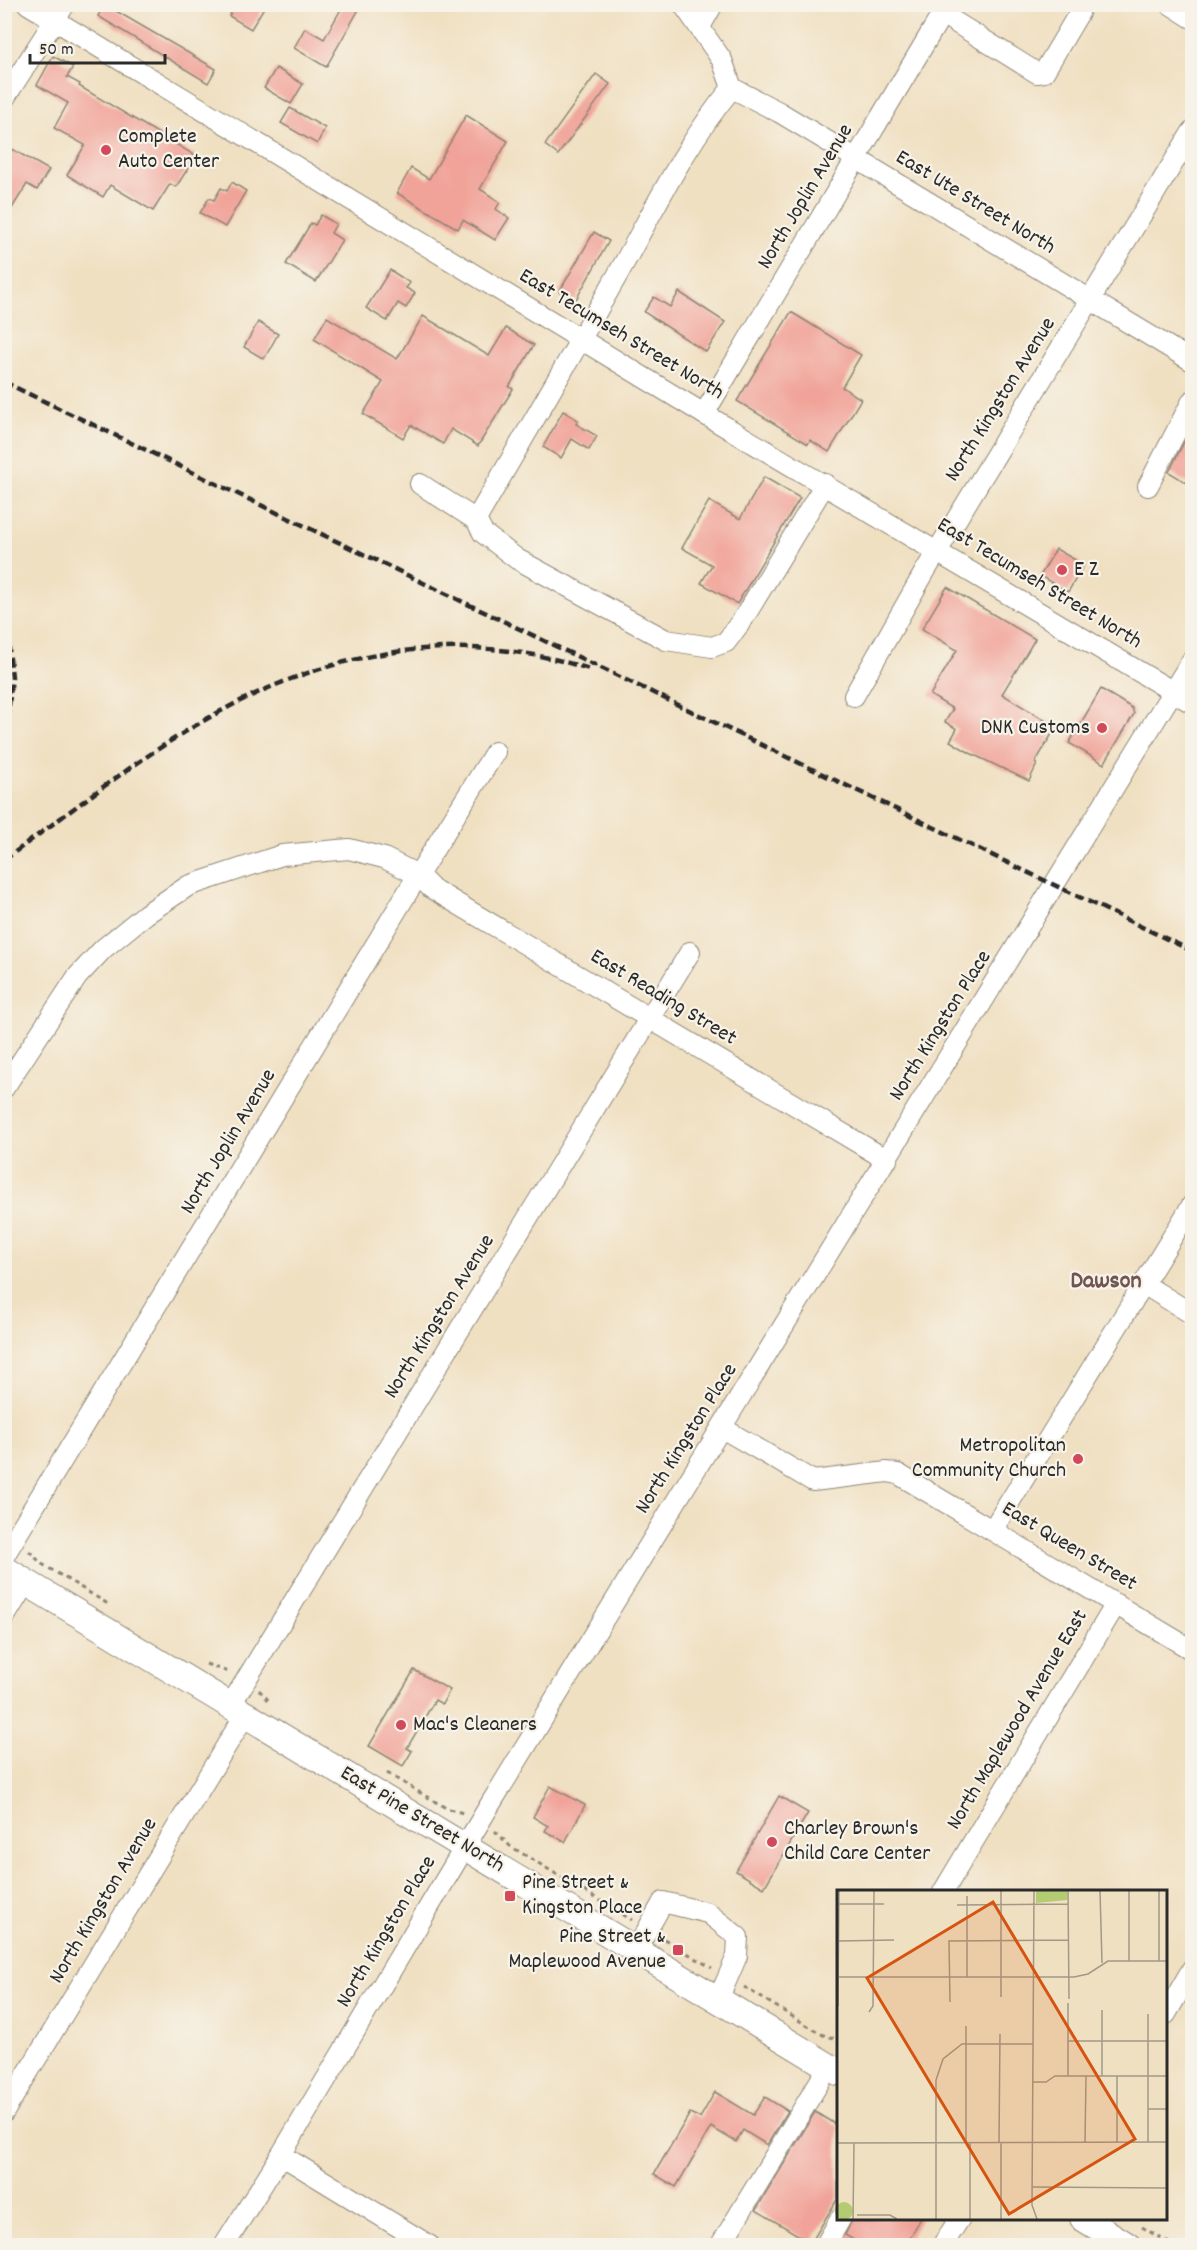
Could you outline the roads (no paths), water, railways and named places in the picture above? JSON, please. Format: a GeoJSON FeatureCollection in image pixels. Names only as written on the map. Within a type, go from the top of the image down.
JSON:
{"type":"FeatureCollection","features":[{"type":"Feature","properties":{"kind":"main road","name":"East Pine Street North"},"geometry":{"type":"LineString","coordinates":[[15,1576],[466,1846],[641,1940],[723,1989],[835,2068]]}},
{"type":"Feature","properties":{"kind":"main road"},"geometry":{"type":"LineString","coordinates":[[1087,2220],[1121,2238]]}},
{"type":"Feature","properties":{"kind":"street","name":"East Tecumseh Street North"},"geometry":{"type":"LineString","coordinates":[[28,4],[60,13],[581,339],[1192,704]]}},
{"type":"Feature","properties":{"kind":"street"},"geometry":{"type":"LineString","coordinates":[[476,520],[685,153],[710,115],[732,88],[722,60],[683,4]]}},
{"type":"Feature","properties":{"kind":"street"},"geometry":{"type":"LineString","coordinates":[[700,27],[714,4]]}},
{"type":"Feature","properties":{"kind":"street"},"geometry":{"type":"LineString","coordinates":[[945,9],[1037,73],[1044,72],[1079,13],[1081,4]]}},
{"type":"Feature","properties":{"kind":"street"},"geometry":{"type":"LineString","coordinates":[[1170,4],[1192,18]]}},
{"type":"Feature","properties":{"kind":"street","name":"North Joplin Avenue"},"geometry":{"type":"LineString","coordinates":[[704,414],[945,9]]}},
{"type":"Feature","properties":{"kind":"street"},"geometry":{"type":"LineString","coordinates":[[4,99],[60,13]]}},
{"type":"Feature","properties":{"kind":"street","name":"East Ute Street North"},"geometry":{"type":"LineString","coordinates":[[732,88],[764,103],[1192,361]]}},
{"type":"Feature","properties":{"kind":"street","name":"North Kingston Avenue"},"geometry":{"type":"LineString","coordinates":[[854,696],[937,551],[1192,132]]}},
{"type":"Feature","properties":{"kind":"street"},"geometry":{"type":"LineString","coordinates":[[1148,486],[1192,401]]}},
{"type":"Feature","properties":{"kind":"street"},"geometry":{"type":"LineString","coordinates":[[420,484],[476,520],[483,533],[517,558],[666,640],[712,647],[726,642],[743,619],[825,484]]}},
{"type":"Feature","properties":{"kind":"street","name":"North Kingston Place"},"geometry":{"type":"LineString","coordinates":[[224,2246],[480,1822],[1192,660]]}},
{"type":"Feature","properties":{"kind":"street","name":"North Joplin Avenue"},"geometry":{"type":"LineString","coordinates":[[4,1556],[418,874],[495,752]]}},
{"type":"Feature","properties":{"kind":"street","name":"East Reading Street"},"geometry":{"type":"LineString","coordinates":[[4,1088],[77,977],[103,949],[146,914],[188,886],[282,855],[349,849],[384,858],[418,874],[431,888],[887,1160]]}},
{"type":"Feature","properties":{"kind":"street","name":"North Kingston Avenue"},"geometry":{"type":"LineString","coordinates":[[4,2112],[238,1711],[245,1682],[690,952]]}},
{"type":"Feature","properties":{"kind":"street"},"geometry":{"type":"LineString","coordinates":[[993,1529],[1145,1285],[1192,1205]]}},
{"type":"Feature","properties":{"kind":"street"},"geometry":{"type":"LineString","coordinates":[[1145,1285],[1192,1314]]}},
{"type":"Feature","properties":{"kind":"street","name":"East Queen Street"},"geometry":{"type":"LineString","coordinates":[[722,1428],[813,1481],[887,1472],[898,1473],[1192,1650]]}},
{"type":"Feature","properties":{"kind":"street"},"geometry":{"type":"LineString","coordinates":[[4,1618],[15,1576]]}},
{"type":"Feature","properties":{"kind":"street","name":"North Maplewood Avenue East"},"geometry":{"type":"LineString","coordinates":[[944,1890],[1116,1604]]}},
{"type":"Feature","properties":{"kind":"street"},"geometry":{"type":"LineString","coordinates":[[641,1940],[663,1902],[708,1913],[738,1937],[737,1956],[723,1989]]}},
{"type":"Feature","properties":{"kind":"street"},"geometry":{"type":"LineString","coordinates":[[1167,2012],[1192,1969]]}},
{"type":"Feature","properties":{"kind":"street"},"geometry":{"type":"LineString","coordinates":[[720,2246],[835,2068]]}},
{"type":"Feature","properties":{"kind":"street"},"geometry":{"type":"LineString","coordinates":[[281,2155],[430,2246]]}},
{"type":"Feature","properties":{"kind":"street"},"geometry":{"type":"LineString","coordinates":[[825,2246],[840,2220]]}},
{"type":"Feature","properties":{"kind":"street"},"geometry":{"type":"LineString","coordinates":[[942,2246],[959,2220]]}},
{"type":"Feature","properties":{"kind":"railway"},"geometry":{"type":"LineString","coordinates":[[4,382],[1192,951]]}},
{"type":"Feature","properties":{"kind":"railway"},"geometry":{"type":"LineString","coordinates":[[4,603],[12,677],[4,752]]}},
{"type":"Feature","properties":{"kind":"railway"},"geometry":{"type":"LineString","coordinates":[[4,860],[153,752],[250,696],[297,677],[344,662],[392,652],[441,648],[490,649],[539,656],[589,669]]}},
{"type":"Feature","properties":{"kind":"place","name":"Complete Auto Center"},"geometry":{"type":"Point","coordinates":[106,150]}},
{"type":"Feature","properties":{"kind":"place","name":"E Z"},"geometry":{"type":"Point","coordinates":[1062,570]}},
{"type":"Feature","properties":{"kind":"place","name":"DNK Customs"},"geometry":{"type":"Point","coordinates":[1102,728]}},
{"type":"Feature","properties":{"kind":"place","name":"Metropolitan Community Church"},"geometry":{"type":"Point","coordinates":[1078,1459]}},
{"type":"Feature","properties":{"kind":"place","name":"Mac's Cleaners"},"geometry":{"type":"Point","coordinates":[401,1725]}},
{"type":"Feature","properties":{"kind":"place","name":"Charley Brown's Child Care Center"},"geometry":{"type":"Point","coordinates":[772,1842]}},
{"type":"Feature","properties":{"kind":"place","name":"Pine Street & Kingston Place"},"geometry":{"type":"Point","coordinates":[510,1896]}},
{"type":"Feature","properties":{"kind":"place","name":"Pine Street & Maplewood Avenue"},"geometry":{"type":"Point","coordinates":[678,1950]}},
{"type":"Feature","properties":{"kind":"district","name":"Dawson"},"geometry":{"type":"Point","coordinates":[1106,1282]}}]}
